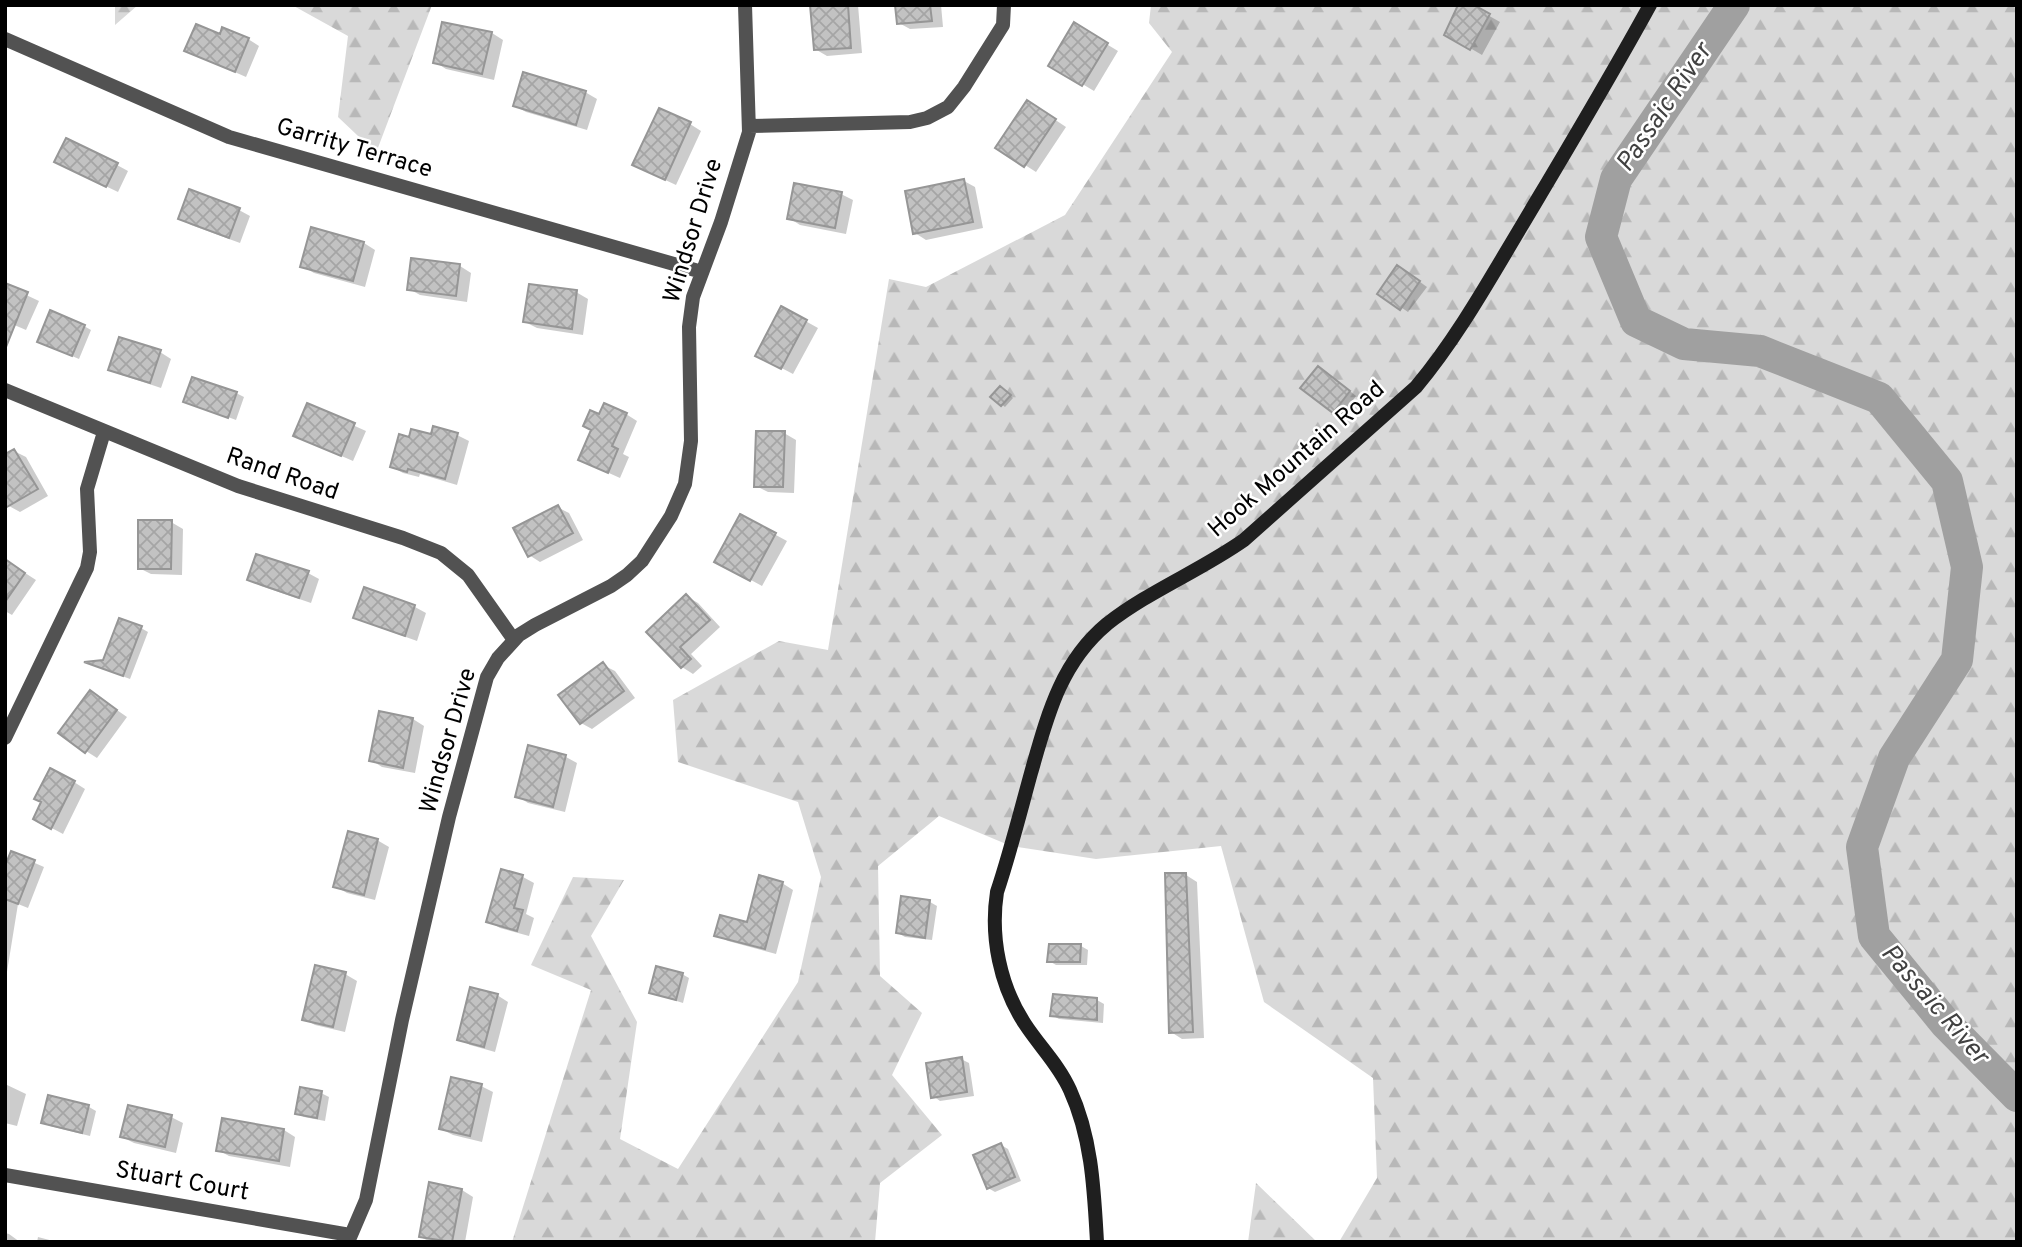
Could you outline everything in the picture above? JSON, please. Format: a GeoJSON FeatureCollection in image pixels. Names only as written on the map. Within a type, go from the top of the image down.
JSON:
{"type":"FeatureCollection","features":[{"type":"Feature","properties":{"kind":"street","name":"Windsor Drive"},"geometry":{"type":"LineString","coordinates":[[349,1238],[366,1200],[402,1020],[449,817],[487,677],[498,658],[514,640],[535,625],[611,586],[642,561],[671,516],[685,484],[691,441],[689,327],[693,297],[721,222],[749,126],[746,5]]}},
{"type":"Feature","properties":{"kind":"street"},"geometry":{"type":"LineString","coordinates":[[749,126],[910,122],[935,115],[948,107],[964,87],[1003,25],[1004,5]]}},
{"type":"Feature","properties":{"kind":"street","name":"Hook Mountain Road"},"geometry":{"type":"LineString","coordinates":[[1097,1242],[1090,1153],[1082,1118],[1057,1065],[1014,1006],[994,939],[996,892],[1048,714],[1061,681],[1073,661],[1105,626],[1244,540],[1416,387],[1438,360],[1474,306],[1605,87],[1650,5]]}},
{"type":"Feature","properties":{"kind":"street","name":"Garrity Terrace"},"geometry":{"type":"LineString","coordinates":[[5,39],[229,138],[702,272]]}},
{"type":"Feature","properties":{"kind":"street","name":"Rand Road"},"geometry":{"type":"LineString","coordinates":[[5,390],[238,486],[403,538],[441,553],[468,575],[514,640]]}},
{"type":"Feature","properties":{"kind":"street"},"geometry":{"type":"LineString","coordinates":[[5,738],[87,568],[90,552],[87,489],[104,432]]}},
{"type":"Feature","properties":{"kind":"street","name":"Stuart Court"},"geometry":{"type":"LineString","coordinates":[[5,1175],[349,1238]]}},
{"type":"Feature","properties":{"kind":"green space"},"geometry":{"type":"Polygon","coordinates":[[[115,5],[138,5],[115,25],[115,5]]]}},
{"type":"Feature","properties":{"kind":"green space"},"geometry":{"type":"Polygon","coordinates":[[[292,5],[432,5],[376,153],[338,117],[348,36],[292,5]]]}},
{"type":"Feature","properties":{"kind":"green space"},"geometry":{"type":"Polygon","coordinates":[[[1151,5],[2017,5],[2017,1242],[1339,1242],[1377,1178],[1373,1078],[1264,1002],[1221,846],[1096,859],[1011,846],[939,816],[878,866],[880,976],[922,1013],[892,1075],[942,1135],[880,1183],[875,1242],[512,1242],[591,990],[531,965],[573,877],[624,880],[591,936],[637,1022],[620,1139],[678,1169],[798,982],[821,877],[798,802],[678,762],[673,700],[779,641],[828,650],[889,279],[926,287],[1065,215],[1172,52],[1149,23],[1151,5]]]}},
{"type":"Feature","properties":{"kind":"green space"},"geometry":{"type":"Polygon","coordinates":[[[1256,1183],[1317,1242],[1248,1242],[1256,1183]]]}},
{"type":"Feature","properties":{"kind":"building"},"geometry":{"type":"Polygon","coordinates":[[[810,5],[848,5],[851,48],[814,50],[810,5]]]}},
{"type":"Feature","properties":{"kind":"building"},"geometry":{"type":"Polygon","coordinates":[[[895,5],[930,5],[932,21],[897,24],[895,5]]]}},
{"type":"Feature","properties":{"kind":"building"},"geometry":{"type":"Polygon","coordinates":[[[1458,5],[1474,5],[1490,14],[1470,50],[1444,35],[1458,5]]]}},
{"type":"Feature","properties":{"kind":"building"},"geometry":{"type":"Polygon","coordinates":[[[442,22],[492,32],[482,74],[433,63],[442,22]]]}},
{"type":"Feature","properties":{"kind":"building"},"geometry":{"type":"Polygon","coordinates":[[[1074,22],[1108,43],[1082,86],[1048,66],[1074,22]]]}},
{"type":"Feature","properties":{"kind":"building"},"geometry":{"type":"Polygon","coordinates":[[[196,24],[220,34],[222,27],[249,38],[235,72],[184,51],[196,24]]]}},
{"type":"Feature","properties":{"kind":"building"},"geometry":{"type":"Polygon","coordinates":[[[523,72],[586,91],[576,125],[513,106],[523,72]]]}},
{"type":"Feature","properties":{"kind":"building"},"geometry":{"type":"Polygon","coordinates":[[[1027,100],[1056,119],[1024,167],[995,148],[1027,100]]]}},
{"type":"Feature","properties":{"kind":"building"},"geometry":{"type":"Polygon","coordinates":[[[659,108],[691,122],[665,180],[632,165],[659,108]]]}},
{"type":"Feature","properties":{"kind":"building"},"geometry":{"type":"Polygon","coordinates":[[[66,138],[118,163],[106,187],[54,162],[66,138]]]}},
{"type":"Feature","properties":{"kind":"building"},"geometry":{"type":"Polygon","coordinates":[[[964,179],[973,222],[913,234],[905,191],[964,179]]]}},
{"type":"Feature","properties":{"kind":"building"},"geometry":{"type":"Polygon","coordinates":[[[794,183],[842,192],[835,228],[787,219],[794,183]]]}},
{"type":"Feature","properties":{"kind":"building"},"geometry":{"type":"Polygon","coordinates":[[[189,189],[240,208],[229,238],[178,219],[189,189]]]}},
{"type":"Feature","properties":{"kind":"building"},"geometry":{"type":"Polygon","coordinates":[[[311,227],[364,242],[353,281],[300,267],[311,227]]]}},
{"type":"Feature","properties":{"kind":"building"},"geometry":{"type":"Polygon","coordinates":[[[411,258],[460,264],[456,296],[407,290],[411,258]]]}},
{"type":"Feature","properties":{"kind":"building"},"geometry":{"type":"Polygon","coordinates":[[[1397,265],[1420,281],[1400,310],[1377,294],[1397,265]]]}},
{"type":"Feature","properties":{"kind":"building"},"geometry":{"type":"Polygon","coordinates":[[[5,283],[28,292],[6,347],[5,347],[5,283]]]}},
{"type":"Feature","properties":{"kind":"building"},"geometry":{"type":"Polygon","coordinates":[[[529,284],[577,290],[572,329],[523,322],[529,284]]]}},
{"type":"Feature","properties":{"kind":"building"},"geometry":{"type":"Polygon","coordinates":[[[781,306],[807,320],[781,369],[755,356],[781,306]]]}},
{"type":"Feature","properties":{"kind":"building"},"geometry":{"type":"Polygon","coordinates":[[[50,310],[85,325],[72,356],[37,342],[50,310]]]}},
{"type":"Feature","properties":{"kind":"building"},"geometry":{"type":"Polygon","coordinates":[[[119,337],[161,350],[150,383],[108,370],[119,337]]]}},
{"type":"Feature","properties":{"kind":"building"},"geometry":{"type":"Polygon","coordinates":[[[1318,366],[1350,391],[1333,413],[1300,388],[1318,366]]]}},
{"type":"Feature","properties":{"kind":"building"},"geometry":{"type":"Polygon","coordinates":[[[192,377],[237,392],[228,418],[183,402],[192,377]]]}},
{"type":"Feature","properties":{"kind":"building"},"geometry":{"type":"Polygon","coordinates":[[[1000,386],[1011,395],[1001,406],[990,397],[1000,386]]]}},
{"type":"Feature","properties":{"kind":"building"},"geometry":{"type":"Polygon","coordinates":[[[307,403],[355,423],[341,456],[293,436],[307,403]]]}},
{"type":"Feature","properties":{"kind":"building"},"geometry":{"type":"Polygon","coordinates":[[[604,403],[627,413],[612,446],[618,449],[608,473],[578,460],[591,430],[583,426],[590,410],[599,414],[604,403]]]}},
{"type":"Feature","properties":{"kind":"building"},"geometry":{"type":"Polygon","coordinates":[[[433,426],[458,433],[445,479],[390,467],[399,434],[409,437],[411,429],[431,434],[433,426]]]}},
{"type":"Feature","properties":{"kind":"building"},"geometry":{"type":"Polygon","coordinates":[[[756,431],[785,431],[783,487],[754,487],[756,431]]]}},
{"type":"Feature","properties":{"kind":"building"},"geometry":{"type":"Polygon","coordinates":[[[14,449],[38,489],[5,508],[5,454],[14,449]]]}},
{"type":"Feature","properties":{"kind":"building"},"geometry":{"type":"Polygon","coordinates":[[[558,505],[573,533],[528,557],[513,528],[558,505]]]}},
{"type":"Feature","properties":{"kind":"building"},"geometry":{"type":"Polygon","coordinates":[[[740,514],[776,533],[750,581],[714,562],[740,514]]]}},
{"type":"Feature","properties":{"kind":"building"},"geometry":{"type":"Polygon","coordinates":[[[138,520],[172,520],[171,569],[138,569],[138,520]]]}},
{"type":"Feature","properties":{"kind":"building"},"geometry":{"type":"Polygon","coordinates":[[[256,554],[309,571],[299,598],[247,580],[256,554]]]}},
{"type":"Feature","properties":{"kind":"building"},"geometry":{"type":"Polygon","coordinates":[[[5,559],[25,573],[5,602],[5,559]]]}},
{"type":"Feature","properties":{"kind":"building"},"geometry":{"type":"Polygon","coordinates":[[[364,587],[415,605],[405,636],[353,618],[364,587]]]}},
{"type":"Feature","properties":{"kind":"building"},"geometry":{"type":"Polygon","coordinates":[[[686,594],[710,620],[680,647],[691,659],[681,668],[646,632],[686,594]]]}},
{"type":"Feature","properties":{"kind":"building"},"geometry":{"type":"Polygon","coordinates":[[[119,618],[142,626],[123,676],[84,662],[103,660],[119,618]]]}},
{"type":"Feature","properties":{"kind":"building"},"geometry":{"type":"Polygon","coordinates":[[[603,662],[624,691],[580,724],[558,695],[603,662]]]}},
{"type":"Feature","properties":{"kind":"building"},"geometry":{"type":"Polygon","coordinates":[[[90,690],[117,710],[85,753],[58,733],[90,690]]]}},
{"type":"Feature","properties":{"kind":"building"},"geometry":{"type":"Polygon","coordinates":[[[379,711],[413,718],[403,768],[369,761],[379,711]]]}},
{"type":"Feature","properties":{"kind":"building"},"geometry":{"type":"Polygon","coordinates":[[[528,745],[566,755],[553,807],[515,797],[528,745]]]}},
{"type":"Feature","properties":{"kind":"building"},"geometry":{"type":"Polygon","coordinates":[[[50,768],[75,781],[51,829],[33,819],[41,802],[34,799],[50,768]]]}},
{"type":"Feature","properties":{"kind":"building"},"geometry":{"type":"Polygon","coordinates":[[[348,831],[378,839],[364,895],[333,887],[348,831]]]}},
{"type":"Feature","properties":{"kind":"building"},"geometry":{"type":"Polygon","coordinates":[[[11,851],[35,860],[18,904],[5,899],[5,866],[11,851]]]}},
{"type":"Feature","properties":{"kind":"building"},"geometry":{"type":"Polygon","coordinates":[[[501,869],[523,875],[514,908],[523,910],[517,931],[486,922],[501,869]]]}},
{"type":"Feature","properties":{"kind":"building"},"geometry":{"type":"Polygon","coordinates":[[[1165,873],[1186,873],[1193,1032],[1169,1033],[1165,873]]]}},
{"type":"Feature","properties":{"kind":"building"},"geometry":{"type":"Polygon","coordinates":[[[759,875],[783,882],[765,949],[714,936],[720,915],[747,922],[759,875]]]}},
{"type":"Feature","properties":{"kind":"building"},"geometry":{"type":"Polygon","coordinates":[[[901,896],[930,900],[925,938],[896,933],[901,896]]]}},
{"type":"Feature","properties":{"kind":"building"},"geometry":{"type":"Polygon","coordinates":[[[1049,944],[1081,944],[1080,962],[1047,962],[1049,944]]]}},
{"type":"Feature","properties":{"kind":"building"},"geometry":{"type":"Polygon","coordinates":[[[315,965],[346,972],[333,1027],[302,1020],[315,965]]]}},
{"type":"Feature","properties":{"kind":"building"},"geometry":{"type":"Polygon","coordinates":[[[656,966],[683,973],[676,1000],[649,993],[656,966]]]}},
{"type":"Feature","properties":{"kind":"building"},"geometry":{"type":"Polygon","coordinates":[[[470,987],[498,994],[484,1047],[457,1040],[470,987]]]}},
{"type":"Feature","properties":{"kind":"building"},"geometry":{"type":"Polygon","coordinates":[[[1053,994],[1097,998],[1097,1020],[1050,1016],[1053,994]]]}},
{"type":"Feature","properties":{"kind":"building"},"geometry":{"type":"Polygon","coordinates":[[[962,1057],[967,1092],[931,1098],[926,1063],[962,1057]]]}},
{"type":"Feature","properties":{"kind":"building"},"geometry":{"type":"Polygon","coordinates":[[[451,1077],[482,1084],[470,1136],[439,1129],[451,1077]]]}},
{"type":"Feature","properties":{"kind":"building"},"geometry":{"type":"Polygon","coordinates":[[[300,1087],[322,1091],[317,1118],[295,1114],[300,1087]]]}},
{"type":"Feature","properties":{"kind":"building"},"geometry":{"type":"Polygon","coordinates":[[[48,1095],[89,1105],[82,1133],[41,1123],[48,1095]]]}},
{"type":"Feature","properties":{"kind":"building"},"geometry":{"type":"Polygon","coordinates":[[[128,1105],[172,1115],[165,1147],[120,1137],[128,1105]]]}},
{"type":"Feature","properties":{"kind":"building"},"geometry":{"type":"Polygon","coordinates":[[[222,1118],[284,1129],[279,1161],[216,1151],[222,1118]]]}},
{"type":"Feature","properties":{"kind":"building"},"geometry":{"type":"Polygon","coordinates":[[[1001,1143],[1015,1177],[987,1189],[973,1155],[1001,1143]]]}},
{"type":"Feature","properties":{"kind":"building"},"geometry":{"type":"Polygon","coordinates":[[[429,1182],[462,1189],[452,1242],[419,1237],[429,1182]]]}},
{"type":"Feature","properties":{"kind":"waterway","name":"Passaic River"},"geometry":{"type":"LineString","coordinates":[[1734,5],[1616,179],[1601,237],[1636,321],[1684,344],[1760,351],[1879,398],[1947,481],[1967,567],[1957,660],[1894,758],[1862,847],[1874,936],[1946,1024],[2017,1096]]}}]}
